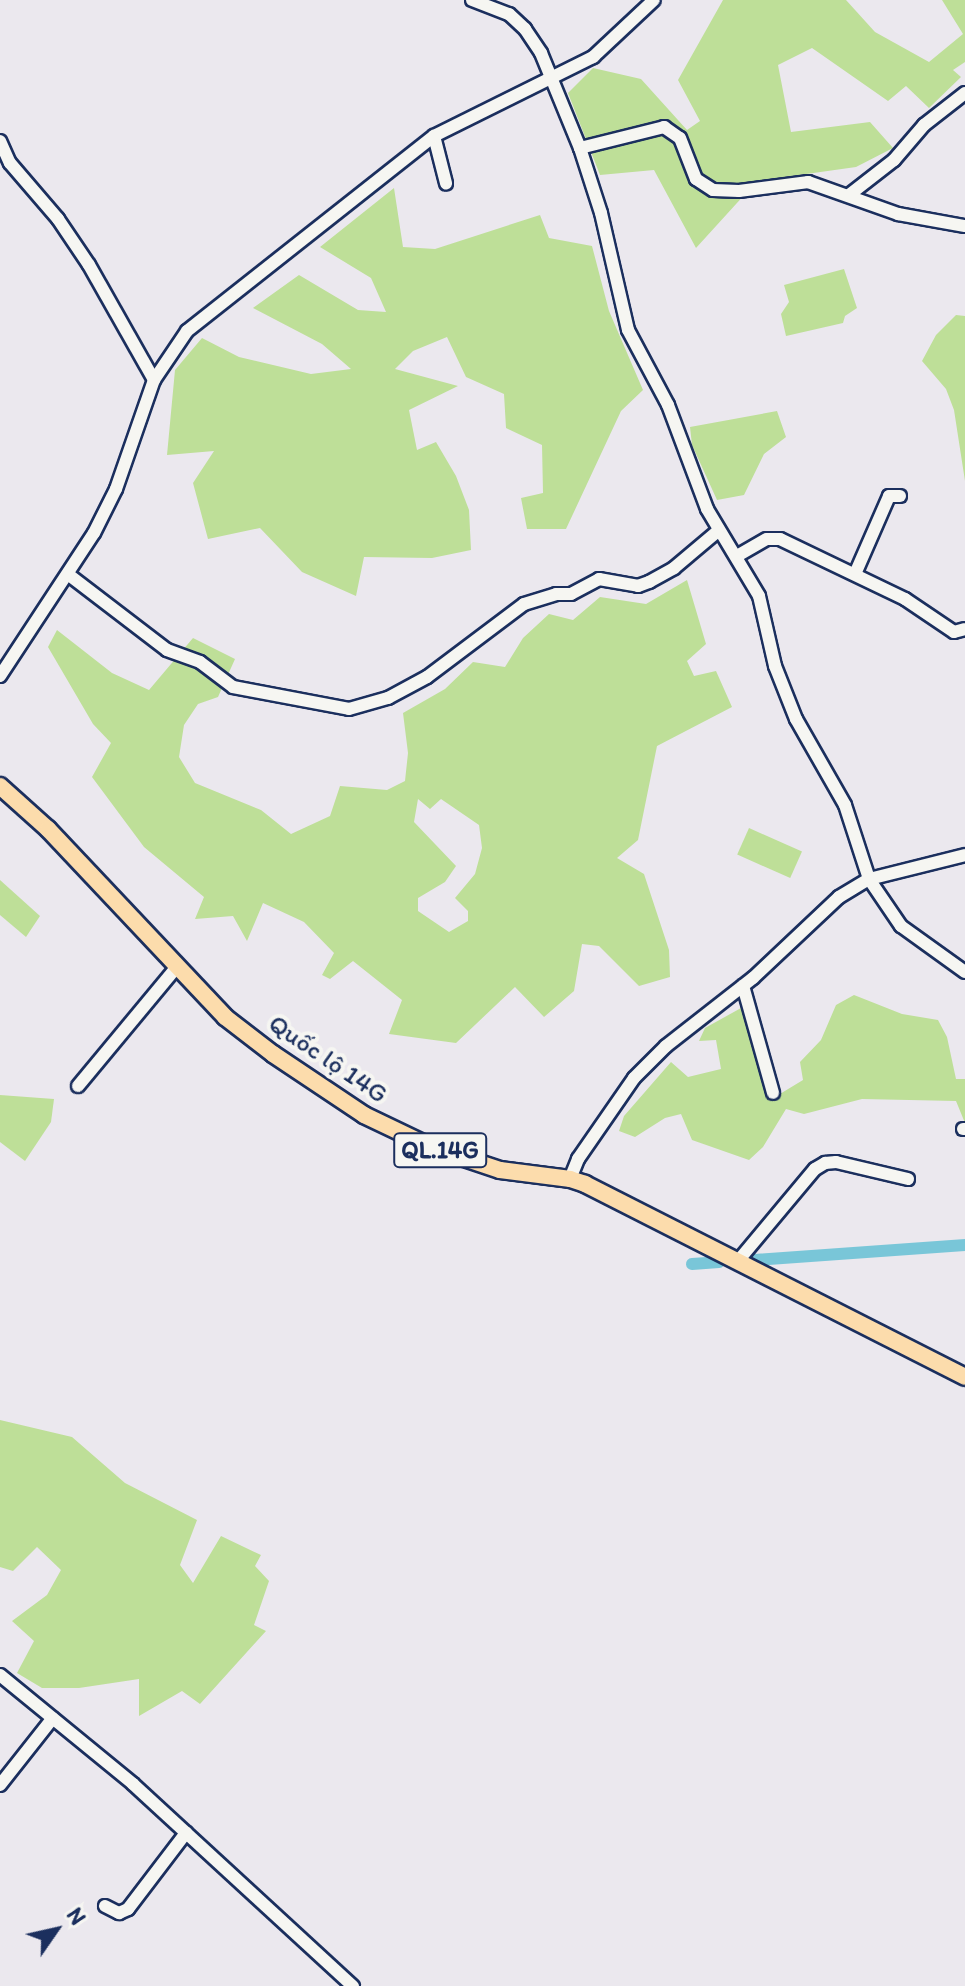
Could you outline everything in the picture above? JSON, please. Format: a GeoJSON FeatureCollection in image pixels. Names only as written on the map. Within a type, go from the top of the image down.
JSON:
{"type":"FeatureCollection","features":[{"type":"Feature","properties":{"kind":"main road","name":"Quốc lộ 14G"},"geometry":{"type":"LineString","coordinates":[[0,786],[48,829],[225,1017],[364,1115],[431,1147],[500,1170],[570,1179],[965,1377]]}},
{"type":"Feature","properties":{"kind":"street"},"geometry":{"type":"LineString","coordinates":[[472,0],[509,14],[525,29],[551,77],[580,148],[601,213],[628,330],[668,405],[718,531],[737,556],[759,596],[775,666],[796,719],[845,805],[869,879],[901,926],[965,972]]}},
{"type":"Feature","properties":{"kind":"street"},"geometry":{"type":"LineString","coordinates":[[0,676],[69,575],[116,489],[154,380],[187,331],[219,302],[434,136],[593,57],[654,0]]}},
{"type":"Feature","properties":{"kind":"street"},"geometry":{"type":"LineString","coordinates":[[849,195],[901,154],[924,125],[965,93]]}},
{"type":"Feature","properties":{"kind":"street"},"geometry":{"type":"LineString","coordinates":[[580,148],[664,127],[680,138],[696,179],[713,190],[739,191],[808,182],[898,214],[965,226]]}},
{"type":"Feature","properties":{"kind":"street"},"geometry":{"type":"LineString","coordinates":[[434,136],[446,183]]}},
{"type":"Feature","properties":{"kind":"street"},"geometry":{"type":"LineString","coordinates":[[0,141],[10,163],[43,199],[82,254],[154,380]]}},
{"type":"Feature","properties":{"kind":"street"},"geometry":{"type":"LineString","coordinates":[[855,574],[889,496],[900,496]]}},
{"type":"Feature","properties":{"kind":"street"},"geometry":{"type":"LineString","coordinates":[[69,575],[167,650],[200,662],[233,687],[349,709],[388,698],[427,677],[524,604],[571,594],[589,581],[599,579],[638,586],[649,582],[674,568],[718,531]]}},
{"type":"Feature","properties":{"kind":"street"},"geometry":{"type":"LineString","coordinates":[[737,556],[774,537],[905,599],[961,633]]}},
{"type":"Feature","properties":{"kind":"street"},"geometry":{"type":"LineString","coordinates":[[570,1179],[578,1159],[634,1078],[666,1046],[743,986],[839,897],[869,879],[965,855]]}},
{"type":"Feature","properties":{"kind":"street"},"geometry":{"type":"LineString","coordinates":[[78,1086],[176,968]]}},
{"type":"Feature","properties":{"kind":"street"},"geometry":{"type":"LineString","coordinates":[[743,986],[773,1093]]}},
{"type":"Feature","properties":{"kind":"street"},"geometry":{"type":"LineString","coordinates":[[738,1261],[815,1169],[825,1163],[836,1162],[908,1179]]}},
{"type":"Feature","properties":{"kind":"street"},"geometry":{"type":"LineString","coordinates":[[0,1675],[186,1833],[353,1986]]}},
{"type":"Feature","properties":{"kind":"street"},"geometry":{"type":"LineString","coordinates":[[0,1785],[53,1718]]}},
{"type":"Feature","properties":{"kind":"street"},"geometry":{"type":"LineString","coordinates":[[105,1906],[119,1913],[132,1906],[186,1833]]}},
{"type":"Feature","properties":{"kind":"green space"},"geometry":{"type":"Polygon","coordinates":[[[723,0],[846,0],[875,32],[929,62],[963,34],[942,0],[965,0],[965,62],[953,70],[961,77],[929,108],[906,86],[888,101],[812,48],[778,65],[791,132],[870,122],[893,148],[856,167],[757,181],[696,248],[654,170],[600,175],[568,93],[593,68],[641,79],[687,130],[700,121],[678,80],[723,0]]]}},
{"type":"Feature","properties":{"kind":"green space"},"geometry":{"type":"Polygon","coordinates":[[[394,188],[403,247],[435,249],[540,215],[549,238],[592,246],[609,311],[643,390],[621,411],[566,529],[527,529],[521,498],[543,493],[542,445],[506,428],[504,394],[466,377],[447,337],[413,351],[395,369],[458,386],[409,410],[417,450],[436,442],[456,476],[469,510],[471,550],[432,558],[364,557],[356,596],[302,572],[260,528],[208,539],[193,483],[214,451],[167,455],[175,370],[202,338],[239,357],[311,374],[351,369],[322,344],[253,308],[299,275],[358,310],[386,312],[371,278],[320,247],[394,188]]]}},
{"type":"Feature","properties":{"kind":"green space"},"geometry":{"type":"Polygon","coordinates":[[[844,269],[857,308],[845,316],[843,323],[786,336],[781,314],[789,302],[784,285],[844,269]]]}},
{"type":"Feature","properties":{"kind":"green space"},"geometry":{"type":"Polygon","coordinates":[[[956,315],[965,316],[965,481],[954,410],[946,389],[922,361],[936,335],[956,315]]]}},
{"type":"Feature","properties":{"kind":"green space"},"geometry":{"type":"Polygon","coordinates":[[[777,411],[786,437],[764,454],[744,495],[717,500],[692,445],[690,427],[777,411]]]}},
{"type":"Feature","properties":{"kind":"green space"},"geometry":{"type":"Polygon","coordinates":[[[687,580],[706,644],[687,661],[694,676],[716,671],[732,707],[657,746],[638,840],[617,858],[644,874],[669,950],[670,977],[639,986],[599,946],[582,944],[574,991],[544,1017],[515,987],[456,1043],[389,1034],[402,1000],[353,961],[330,979],[322,975],[334,953],[304,922],[263,903],[247,941],[233,916],[195,919],[204,897],[144,847],[92,777],[111,743],[93,724],[48,647],[57,630],[112,673],[149,690],[193,638],[235,659],[218,697],[198,704],[184,725],[179,757],[195,783],[261,810],[291,834],[330,816],[340,786],[387,790],[405,781],[408,753],[403,713],[445,689],[473,662],[505,667],[523,638],[549,614],[573,620],[600,597],[646,604],[687,580]],[[418,799],[414,822],[456,866],[445,882],[418,898],[418,911],[449,932],[468,921],[468,911],[455,898],[475,874],[482,848],[479,825],[441,799],[430,809],[418,799]]]}},
{"type":"Feature","properties":{"kind":"green space"},"geometry":{"type":"Polygon","coordinates":[[[749,828],[802,852],[790,878],[737,854],[749,828]]]}},
{"type":"Feature","properties":{"kind":"green space"},"geometry":{"type":"Polygon","coordinates":[[[0,880],[40,916],[26,937],[0,915],[0,880]]]}},
{"type":"Feature","properties":{"kind":"green space"},"geometry":{"type":"Polygon","coordinates":[[[854,995],[902,1014],[938,1020],[947,1037],[956,1079],[965,1079],[965,1123],[956,1101],[862,1099],[804,1114],[786,1109],[763,1147],[749,1160],[692,1140],[681,1114],[665,1118],[635,1137],[619,1131],[624,1116],[671,1062],[688,1077],[721,1069],[716,1040],[699,1041],[705,1028],[741,1008],[770,1100],[803,1080],[800,1062],[821,1040],[836,1005],[854,995]]]}},
{"type":"Feature","properties":{"kind":"green space"},"geometry":{"type":"Polygon","coordinates":[[[0,1095],[54,1099],[51,1122],[25,1161],[0,1142],[0,1095]]]}},
{"type":"Feature","properties":{"kind":"green space"},"geometry":{"type":"Polygon","coordinates":[[[0,1420],[72,1437],[125,1483],[197,1520],[180,1565],[193,1583],[221,1536],[261,1555],[255,1566],[269,1581],[254,1625],[266,1631],[200,1704],[182,1691],[139,1716],[139,1679],[79,1688],[42,1688],[17,1673],[34,1641],[12,1621],[47,1595],[61,1570],[37,1547],[13,1571],[0,1567],[0,1420]]]}},
{"type":"Feature","properties":{"kind":"waterway"},"geometry":{"type":"LineString","coordinates":[[755,1260],[965,1245]]}},
{"type":"Feature","properties":{"kind":"waterway"},"geometry":{"type":"LineString","coordinates":[[692,1264],[719,1262]]}}]}
